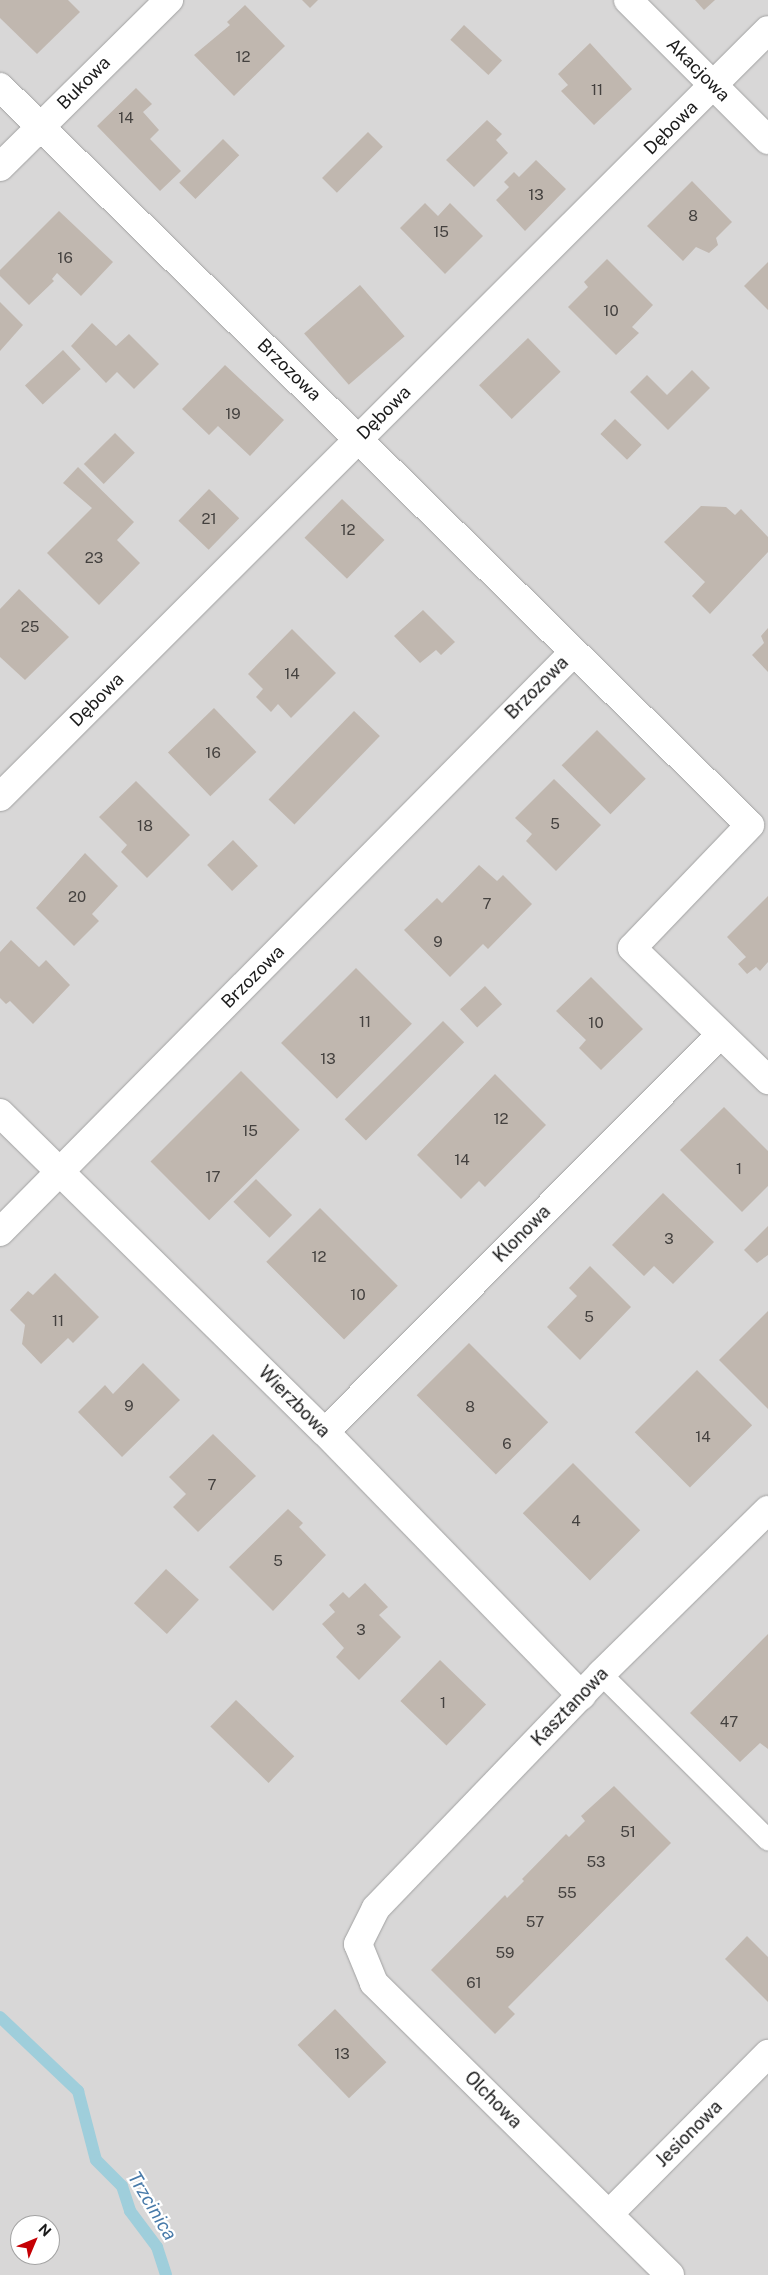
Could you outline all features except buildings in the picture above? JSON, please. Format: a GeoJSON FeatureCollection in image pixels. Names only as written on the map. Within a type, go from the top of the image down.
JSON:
{"type":"FeatureCollection","features":[{"type":"Feature","properties":{"kind":"street","name":"Bukowa"},"geometry":{"type":"LineString","coordinates":[[0,167],[169,0]]}},
{"type":"Feature","properties":{"kind":"street","name":"Akacjowa"},"geometry":{"type":"LineString","coordinates":[[628,0],[768,140]]}},
{"type":"Feature","properties":{"kind":"street","name":"Dębowa"},"geometry":{"type":"LineString","coordinates":[[0,797],[768,30]]}},
{"type":"Feature","properties":{"kind":"street","name":"Brzozowa"},"geometry":{"type":"LineString","coordinates":[[0,88],[359,438],[573,652],[0,1232]]}},
{"type":"Feature","properties":{"kind":"street"},"geometry":{"type":"LineString","coordinates":[[573,652],[750,825],[632,948],[720,1036],[768,1080]]}},
{"type":"Feature","properties":{"kind":"street","name":"Klonowa"},"geometry":{"type":"LineString","coordinates":[[325,1432],[720,1036]]}},
{"type":"Feature","properties":{"kind":"street","name":"Wierzbowa"},"geometry":{"type":"LineString","coordinates":[[0,1114],[325,1432],[582,1696]]}},
{"type":"Feature","properties":{"kind":"street","name":"Kasztanowa"},"geometry":{"type":"LineString","coordinates":[[376,1908],[602,1674],[768,1510]]}},
{"type":"Feature","properties":{"kind":"street","name":"Olchowa"},"geometry":{"type":"LineString","coordinates":[[376,1908],[358,1944],[374,1983],[670,2275]]}},
{"type":"Feature","properties":{"kind":"street","name":"Jesionowa"},"geometry":{"type":"LineString","coordinates":[[609,2214],[768,2054]]}},
{"type":"Feature","properties":{"kind":"lane"},"geometry":{"type":"LineString","coordinates":[[602,1674],[768,1840]]}},
{"type":"Feature","properties":{"kind":"shaded area"},"geometry":{"type":"Polygon","coordinates":[[[0,0],[768,0],[768,2275],[0,2275],[0,0]]]}},
{"type":"Feature","properties":{"kind":"waterway","name":"Trzcinica"},"geometry":{"type":"LineString","coordinates":[[0,2017],[78,2091],[96,2160],[122,2186],[130,2211],[157,2247],[166,2275]]}}]}
